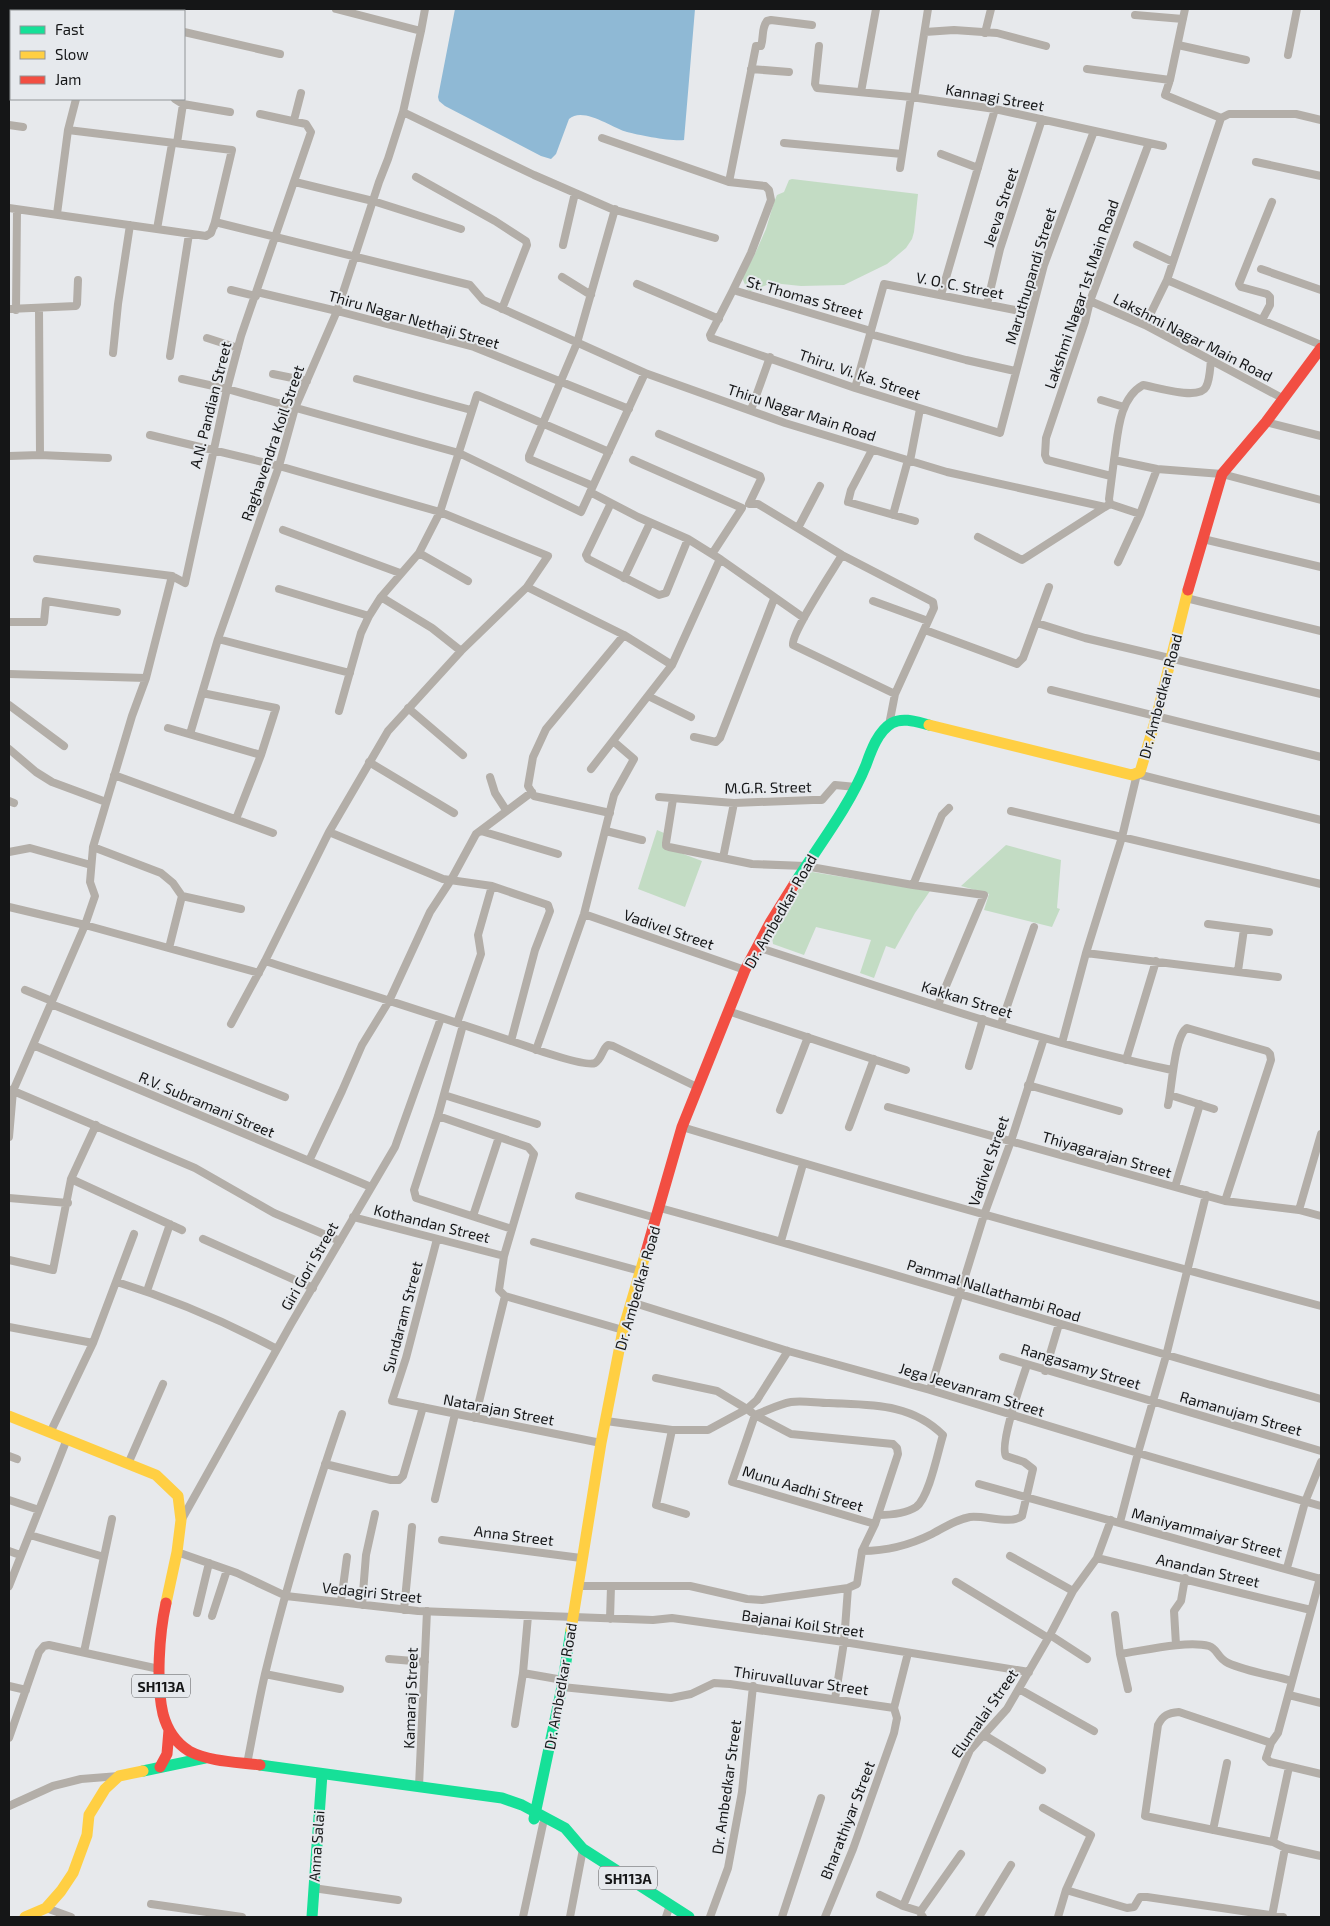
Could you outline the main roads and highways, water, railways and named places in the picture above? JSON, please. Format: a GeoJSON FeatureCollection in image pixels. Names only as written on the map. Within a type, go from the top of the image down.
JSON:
{"type":"FeatureCollection","features":[{"type":"Feature","properties":{"kind":"water"},"geometry":{"type":"Polygon","coordinates":[[[455,9],[695,9],[684,140],[664,139],[632,133],[590,116],[575,116],[569,119],[556,154],[551,159],[541,156],[445,106],[439,101],[438,97],[455,9]]]}}]}
